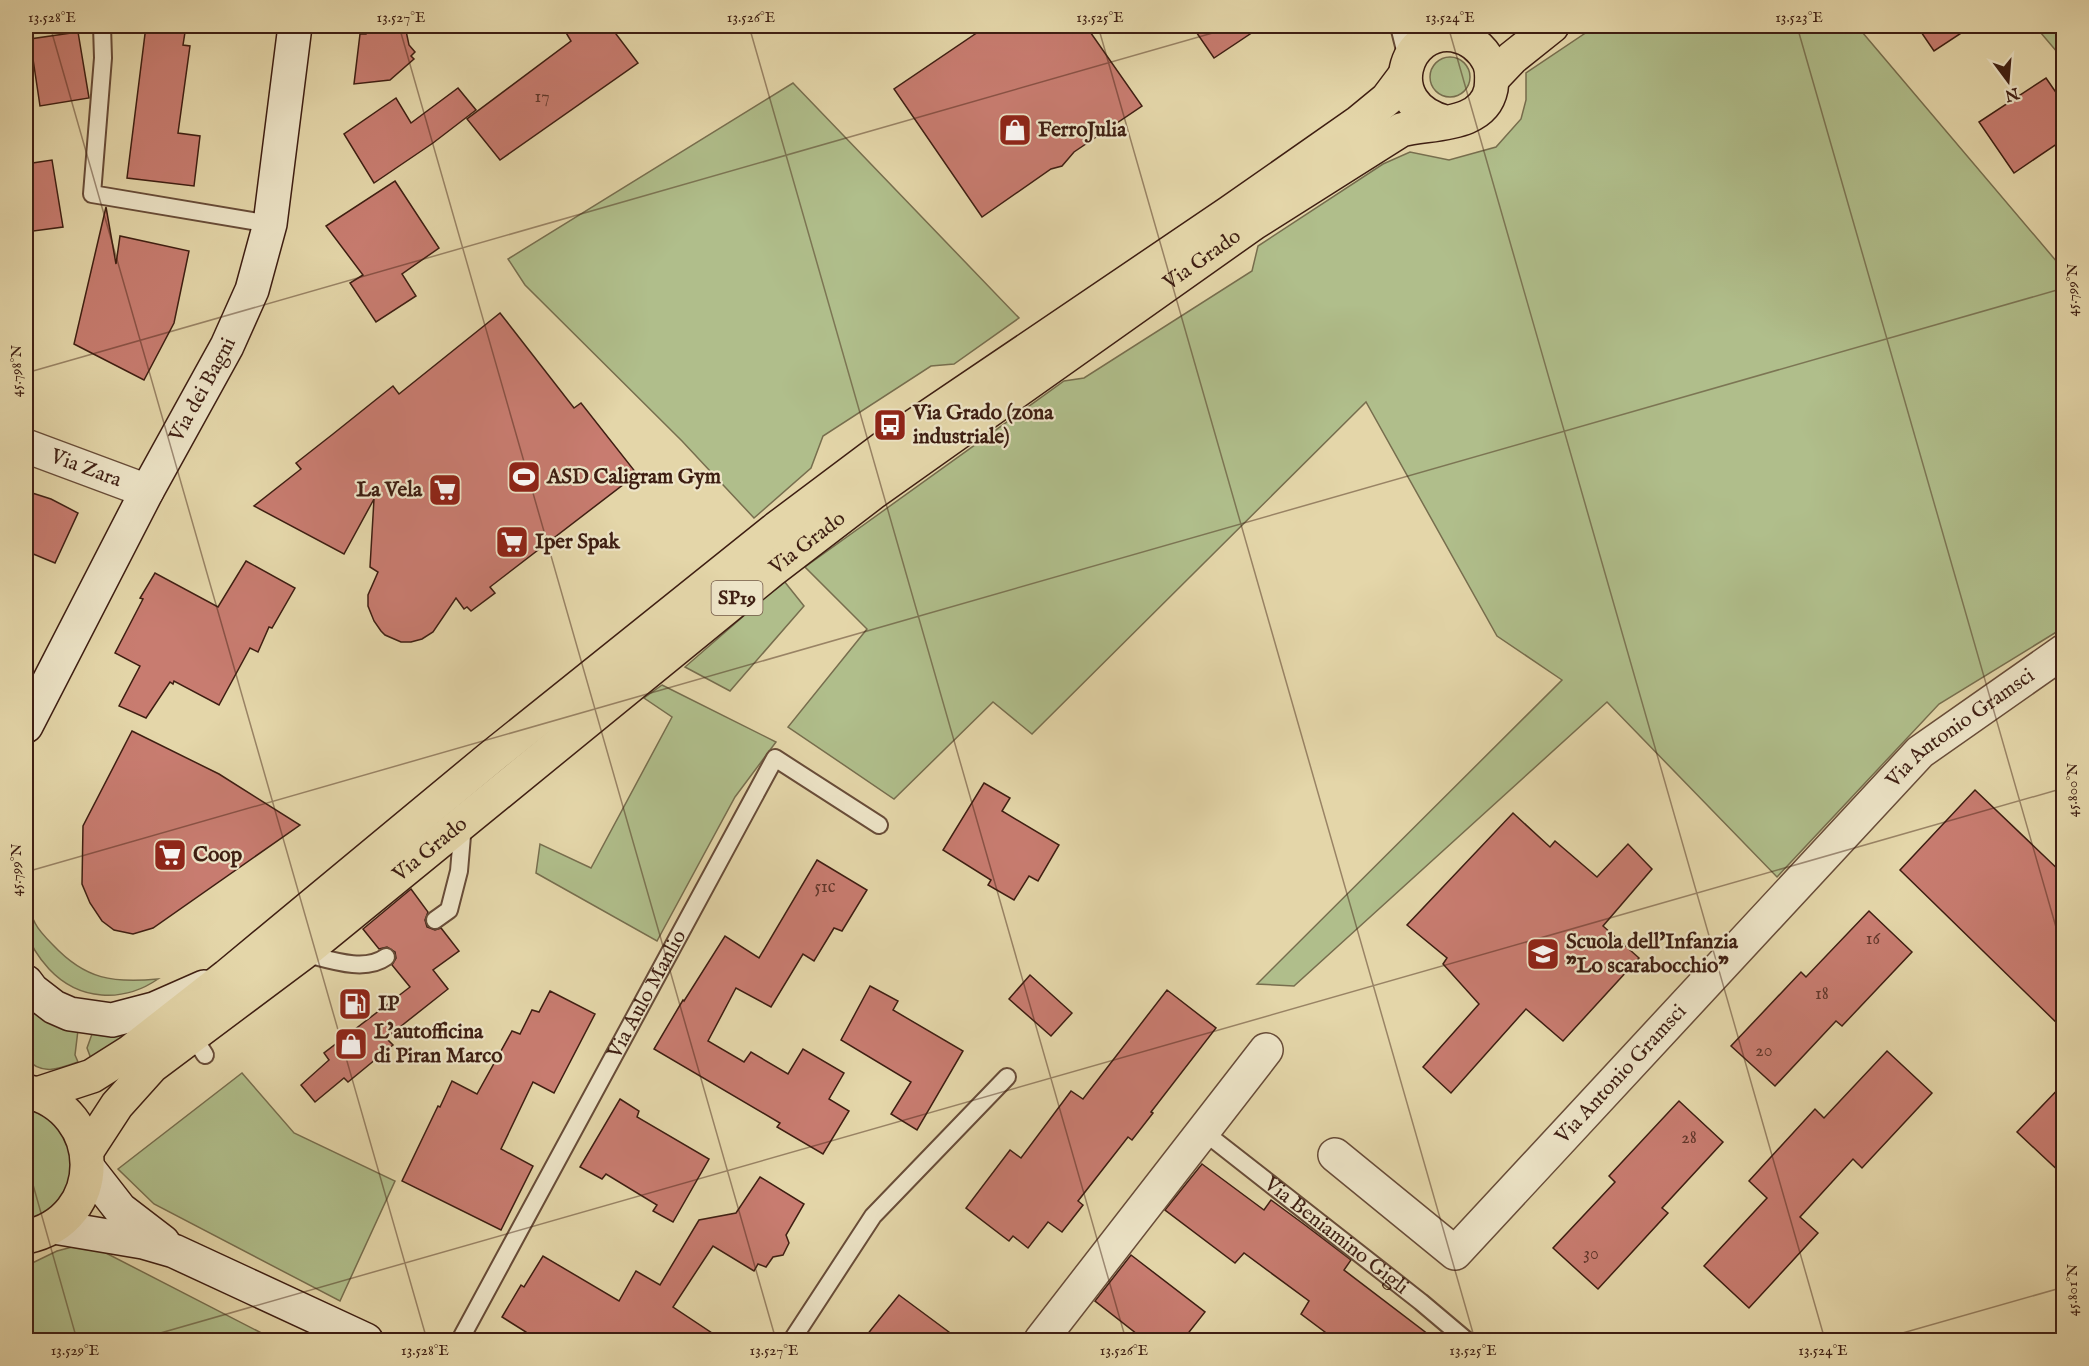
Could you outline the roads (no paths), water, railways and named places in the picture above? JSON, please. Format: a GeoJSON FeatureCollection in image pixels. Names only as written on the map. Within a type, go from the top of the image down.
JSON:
{"type":"FeatureCollection","features":[{"type":"Feature","properties":{"kind":"main road","name":"Via Grado"},"geometry":{"type":"LineString","coordinates":[[31,1093],[92,1076],[130,1052],[227,976],[472,773],[777,528],[901,435],[1359,122],[1387,99],[1416,50],[1427,40],[1445,33],[1492,26]]}},
{"type":"Feature","properties":{"kind":"main road","name":"Via Grado"},"geometry":{"type":"LineString","coordinates":[[40,1232],[71,1211],[83,1191],[87,1160],[117,1105],[152,1066],[199,1045],[303,953],[464,824],[734,601],[874,492],[1254,223],[1401,130],[1459,121],[1472,116],[1483,106],[1490,93],[1492,79],[1512,58],[1552,26]]}},
{"type":"Feature","properties":{"kind":"main road"},"geometry":{"type":"LineString","coordinates":[[1445,33],[1475,43],[1485,53],[1491,66],[1492,79]]}},
{"type":"Feature","properties":{"kind":"main road"},"geometry":{"type":"LineString","coordinates":[[1406,69],[1406,88],[1411,101],[1431,119],[1445,122]]}},
{"type":"Feature","properties":{"kind":"main road"},"geometry":{"type":"LineString","coordinates":[[31,1093],[55,1102],[69,1116],[81,1132],[87,1160]]}},
{"type":"Feature","properties":{"kind":"street","name":"Via dei Bagni"},"geometry":{"type":"LineString","coordinates":[[26,726],[147,491],[235,327],[252,290],[270,224],[295,26]]}},
{"type":"Feature","properties":{"kind":"street","name":"Via Zara"},"geometry":{"type":"LineString","coordinates":[[26,446],[147,491]]}},
{"type":"Feature","properties":{"kind":"street","name":"Via Antonio Gramsci"},"geometry":{"type":"LineString","coordinates":[[1335,1155],[1455,1253],[1920,752],[2064,651]]}},
{"type":"Feature","properties":{"kind":"street"},"geometry":{"type":"LineString","coordinates":[[26,982],[32,990],[54,1007],[70,1014],[112,1020],[154,1009],[227,976]]}},
{"type":"Feature","properties":{"kind":"street"},"geometry":{"type":"LineString","coordinates":[[1041,1341],[1266,1050]]}},
{"type":"Feature","properties":{"kind":"street"},"geometry":{"type":"LineString","coordinates":[[87,1160],[120,1209],[174,1251]]}},
{"type":"Feature","properties":{"kind":"street"},"geometry":{"type":"LineString","coordinates":[[40,1232],[143,1242],[174,1251],[366,1341]]}},
{"type":"Feature","properties":{"kind":"lane"},"geometry":{"type":"LineString","coordinates":[[102,26],[104,58],[92,194],[270,224]]}},
{"type":"Feature","properties":{"kind":"lane"},"geometry":{"type":"LineString","coordinates":[[1399,26],[1406,69]]}},
{"type":"Feature","properties":{"kind":"lane","name":"Via Aulo Manlio"},"geometry":{"type":"LineString","coordinates":[[460,1341],[775,758],[879,825]]}},
{"type":"Feature","properties":{"kind":"lane"},"geometry":{"type":"LineString","coordinates":[[435,920],[448,910],[459,871],[464,824]]}},
{"type":"Feature","properties":{"kind":"lane"},"geometry":{"type":"LineString","coordinates":[[303,953],[347,963],[377,964],[386,957]]}},
{"type":"Feature","properties":{"kind":"lane"},"geometry":{"type":"LineString","coordinates":[[792,1341],[873,1216],[1007,1077]]}},
{"type":"Feature","properties":{"kind":"lane","name":"Via Beniamino Gigli"},"geometry":{"type":"LineString","coordinates":[[1204,1132],[1421,1302],[1466,1341]]}},
{"type":"Feature","properties":{"kind":"place","name":"FerroJulia"},"geometry":{"type":"Point","coordinates":[1015,130]}},
{"type":"Feature","properties":{"kind":"place","name":"Via Grado (zona industriale)"},"geometry":{"type":"Point","coordinates":[890,425]}},
{"type":"Feature","properties":{"kind":"place","name":"ASD Caligram Gym"},"geometry":{"type":"Point","coordinates":[524,477]}},
{"type":"Feature","properties":{"kind":"place","name":"La Vela"},"geometry":{"type":"Point","coordinates":[445,490]}},
{"type":"Feature","properties":{"kind":"place","name":"Iper Spak"},"geometry":{"type":"Point","coordinates":[512,542]}},
{"type":"Feature","properties":{"kind":"place","name":"Coop"},"geometry":{"type":"Point","coordinates":[170,855]}},
{"type":"Feature","properties":{"kind":"place","name":"Scuola dell'Infanzia \"Lo scarabocchio\""},"geometry":{"type":"Point","coordinates":[1543,954]}},
{"type":"Feature","properties":{"kind":"place","name":"IP"},"geometry":{"type":"Point","coordinates":[355,1004]}},
{"type":"Feature","properties":{"kind":"place","name":"L’autofficina di Piran Marco"},"geometry":{"type":"Point","coordinates":[351,1044]}}]}
